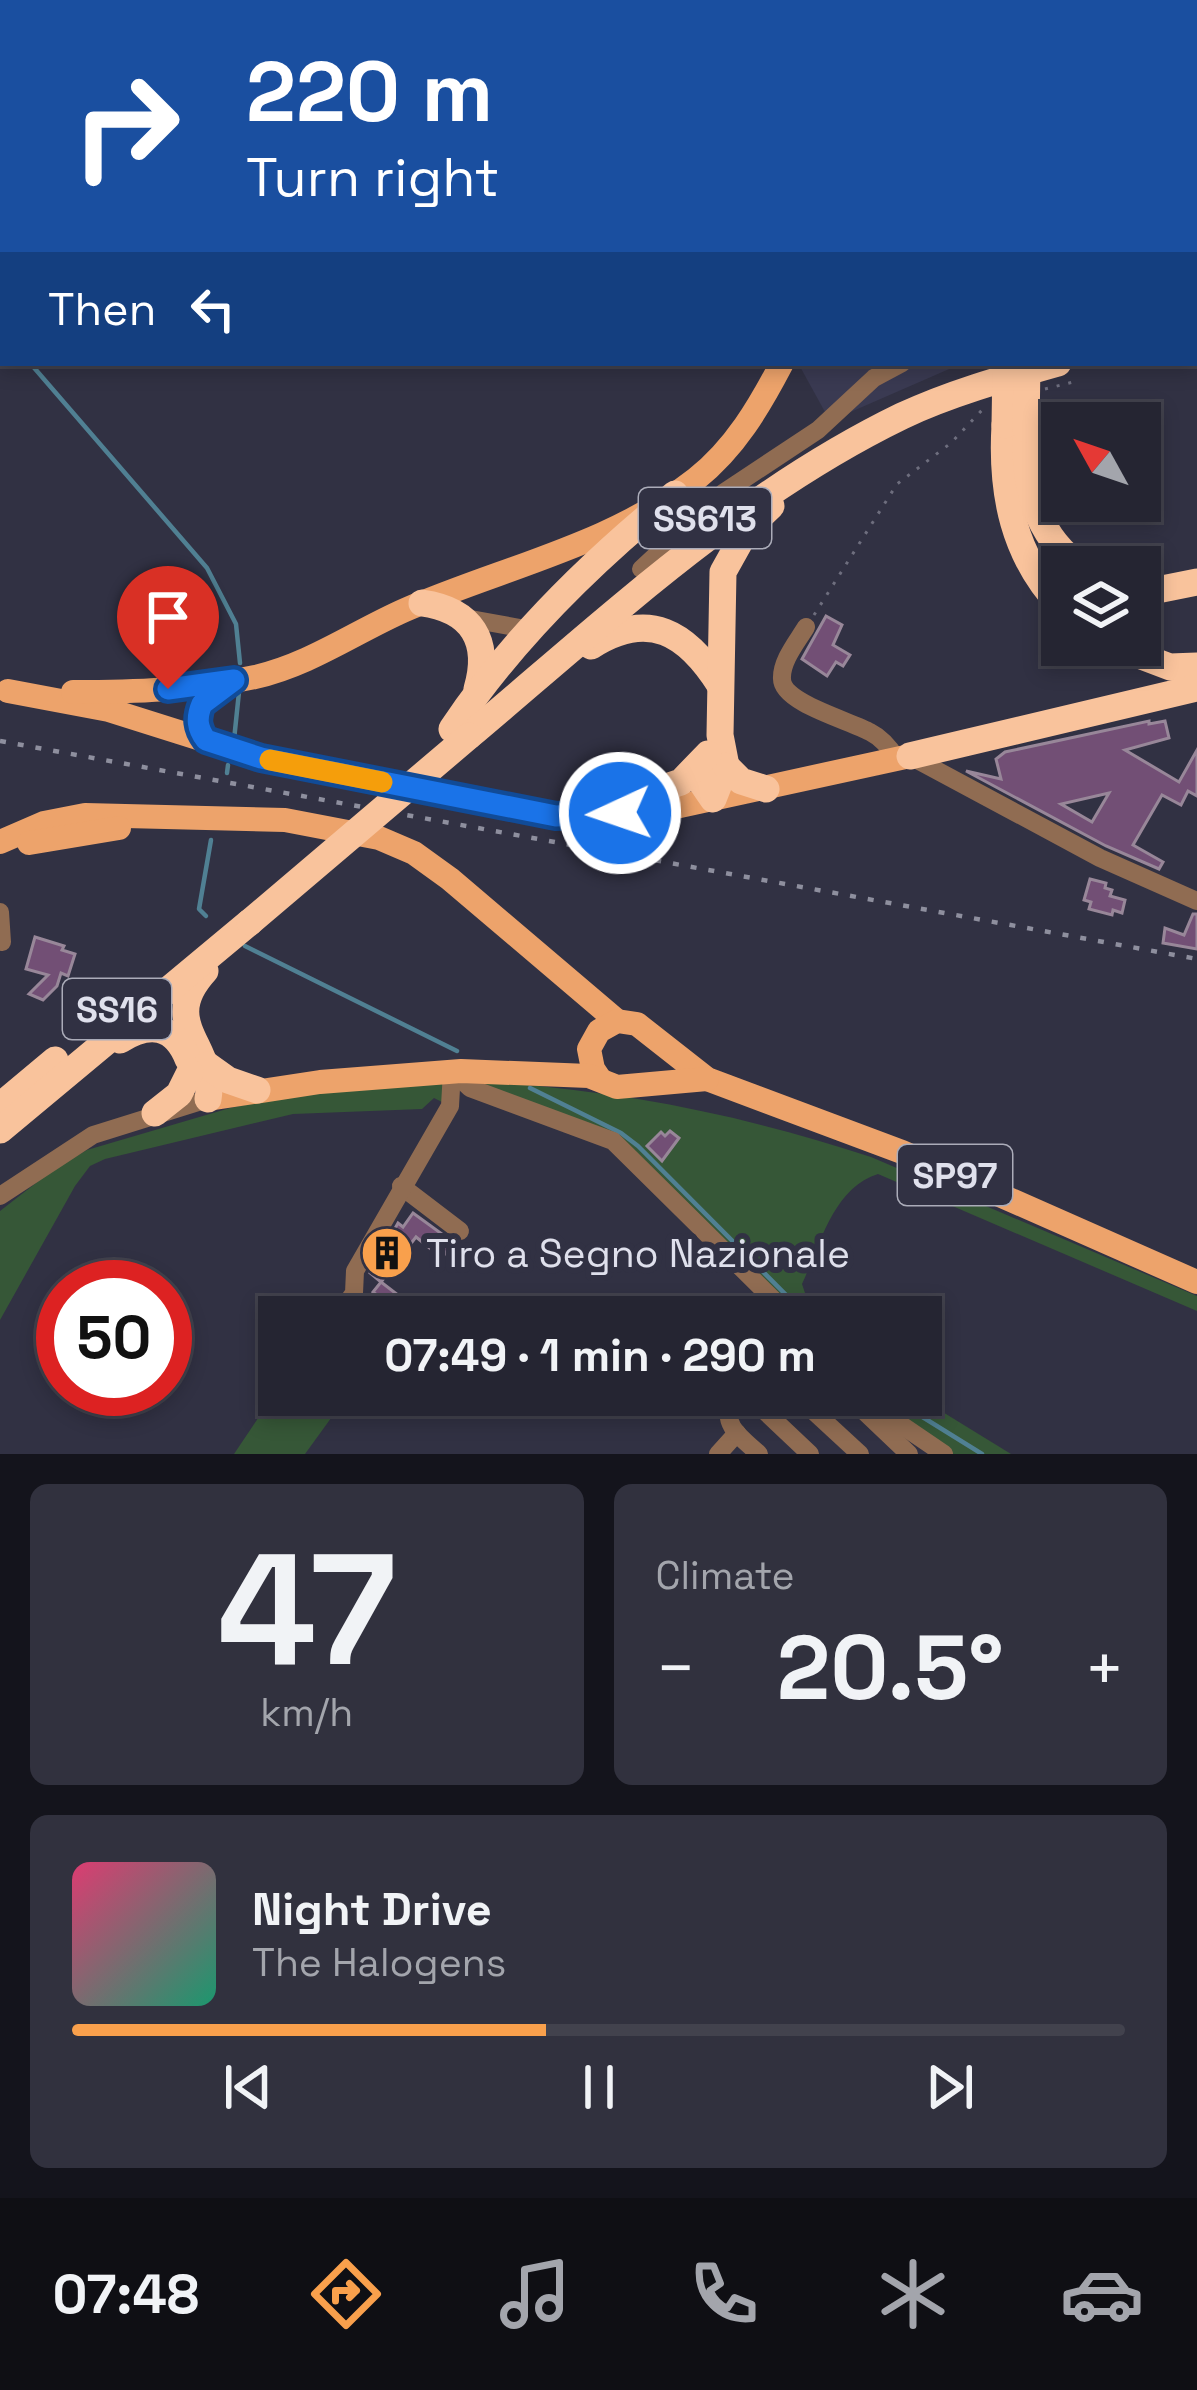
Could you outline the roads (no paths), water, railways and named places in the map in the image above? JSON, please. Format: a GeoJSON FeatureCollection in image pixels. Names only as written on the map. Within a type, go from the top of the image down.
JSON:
{"type":"FeatureCollection","features":[{"type":"Feature","properties":{"kind":"highway","name":"SS613"},"geometry":{"type":"LineString","coordinates":[[460,732],[641,569],[727,500],[806,448],[898,400],[986,366]]}},
{"type":"Feature","properties":{"kind":"highway"},"geometry":{"type":"LineString","coordinates":[[1006,366],[1005,487],[1022,553],[1041,579]]}},
{"type":"Feature","properties":{"kind":"highway"},"geometry":{"type":"LineString","coordinates":[[1026,366],[1008,419],[1038,517],[1058,546]]}},
{"type":"Feature","properties":{"kind":"highway","name":"SS613"},"geometry":{"type":"LineString","coordinates":[[460,732],[535,681],[736,514],[828,456],[905,415],[984,384],[1068,372]]}},
{"type":"Feature","properties":{"kind":"highway"},"geometry":{"type":"LineString","coordinates":[[713,799],[720,735],[723,572],[733,549],[761,515],[828,456]]}},
{"type":"Feature","properties":{"kind":"highway"},"geometry":{"type":"LineString","coordinates":[[476,693],[614,544],[675,494]]}},
{"type":"Feature","properties":{"kind":"highway"},"geometry":{"type":"LineString","coordinates":[[1161,589],[1197,581]]}},
{"type":"Feature","properties":{"kind":"highway"},"geometry":{"type":"LineString","coordinates":[[422,604],[448,608],[465,618],[480,647],[482,670],[460,732]]}},
{"type":"Feature","properties":{"kind":"highway"},"geometry":{"type":"LineString","coordinates":[[535,681],[605,637],[633,628],[658,628],[684,640],[720,686]]}},
{"type":"Feature","properties":{"kind":"highway"},"geometry":{"type":"LineString","coordinates":[[1161,664],[1197,666]]}},
{"type":"Feature","properties":{"kind":"highway"},"geometry":{"type":"LineString","coordinates":[[903,758],[1197,688]]}},
{"type":"Feature","properties":{"kind":"highway","name":"SS16"},"geometry":{"type":"LineString","coordinates":[[0,1130],[460,732]]}},
{"type":"Feature","properties":{"kind":"highway"},"geometry":{"type":"LineString","coordinates":[[714,765],[741,781],[766,788]]}},
{"type":"Feature","properties":{"kind":"highway"},"geometry":{"type":"LineString","coordinates":[[582,815],[681,782],[714,765]]}},
{"type":"Feature","properties":{"kind":"highway","name":"SS16"},"geometry":{"type":"LineString","coordinates":[[198,1068],[185,1000],[242,917]]}},
{"type":"Feature","properties":{"kind":"highway","name":"SS16"},"geometry":{"type":"LineString","coordinates":[[0,1106],[242,917]]}},
{"type":"Feature","properties":{"kind":"highway","name":"SS16"},"geometry":{"type":"LineString","coordinates":[[73,1070],[137,1029],[155,1027],[171,1033],[211,1081],[208,1099]]}},
{"type":"Feature","properties":{"kind":"highway","name":"SS16"},"geometry":{"type":"LineString","coordinates":[[198,1068],[257,1090]]}},
{"type":"Feature","properties":{"kind":"highway","name":"SS16"},"geometry":{"type":"LineString","coordinates":[[155,1113],[198,1068]]}},
{"type":"Feature","properties":{"kind":"main road"},"geometry":{"type":"LineString","coordinates":[[152,722],[162,712],[234,680],[313,657],[422,604],[614,528],[675,494],[726,450],[759,408],[780,366]]}},
{"type":"Feature","properties":{"kind":"main road"},"geometry":{"type":"LineString","coordinates":[[4,691],[168,689],[234,680]]}},
{"type":"Feature","properties":{"kind":"main road"},"geometry":{"type":"LineString","coordinates":[[206,740],[197,722],[202,704],[234,680]]}},
{"type":"Feature","properties":{"kind":"main road"},"geometry":{"type":"LineString","coordinates":[[152,722],[145,705],[152,695],[168,689]]}},
{"type":"Feature","properties":{"kind":"main road"},"geometry":{"type":"LineString","coordinates":[[4,691],[152,722],[261,758],[556,816],[657,811],[903,758]]}},
{"type":"Feature","properties":{"kind":"main road"},"geometry":{"type":"LineString","coordinates":[[0,842],[44,823],[85,815],[285,820],[359,834],[414,853],[617,1021],[637,1024],[655,1048],[652,1069],[638,1083],[617,1087],[599,1078],[452,1071],[208,1099]]}},
{"type":"Feature","properties":{"kind":"main road"},"geometry":{"type":"LineString","coordinates":[[0,853],[80,833],[235,818]]}},
{"type":"Feature","properties":{"kind":"main road"},"geometry":{"type":"LineString","coordinates":[[599,1078],[589,1049],[598,1030],[617,1021]]}},
{"type":"Feature","properties":{"kind":"main road","name":"SP97"},"geometry":{"type":"LineString","coordinates":[[652,1039],[707,1079],[902,1152],[1197,1282]]}},
{"type":"Feature","properties":{"kind":"main road"},"geometry":{"type":"LineString","coordinates":[[542,1074],[589,1049]]}},
{"type":"Feature","properties":{"kind":"main road","name":"SP97"},"geometry":{"type":"LineString","coordinates":[[638,1083],[707,1079]]}},
{"type":"Feature","properties":{"kind":"street"},"geometry":{"type":"LineString","coordinates":[[641,569],[723,493],[818,430],[874,378],[895,366]]}},
{"type":"Feature","properties":{"kind":"street"},"geometry":{"type":"LineString","coordinates":[[465,618],[531,630]]}},
{"type":"Feature","properties":{"kind":"street"},"geometry":{"type":"LineString","coordinates":[[806,627],[788,656],[781,681],[800,700],[875,734],[903,758],[1100,858],[1197,901]]}},
{"type":"Feature","properties":{"kind":"street"},"geometry":{"type":"LineString","coordinates":[[0,912],[2,942]]}},
{"type":"Feature","properties":{"kind":"street"},"geometry":{"type":"LineString","coordinates":[[352,1296],[356,1271],[450,1106],[452,1071]]}},
{"type":"Feature","properties":{"kind":"street"},"geometry":{"type":"LineString","coordinates":[[452,1071],[470,1088],[613,1141],[770,1296]]}},
{"type":"Feature","properties":{"kind":"street"},"geometry":{"type":"LineString","coordinates":[[0,1196],[93,1135],[208,1099]]}},
{"type":"Feature","properties":{"kind":"street"},"geometry":{"type":"LineString","coordinates":[[401,1186],[460,1231]]}},
{"type":"Feature","properties":{"kind":"street"},"geometry":{"type":"LineString","coordinates":[[759,1454],[737,1433],[726,1414],[731,1402],[753,1400],[810,1454]]}},
{"type":"Feature","properties":{"kind":"street"},"geometry":{"type":"LineString","coordinates":[[819,1416],[860,1454]]}},
{"type":"Feature","properties":{"kind":"street"},"geometry":{"type":"LineString","coordinates":[[869,1416],[909,1454]]}},
{"type":"Feature","properties":{"kind":"street"},"geometry":{"type":"LineString","coordinates":[[891,1416],[944,1454]]}},
{"type":"Feature","properties":{"kind":"street"},"geometry":{"type":"LineString","coordinates":[[718,1454],[737,1433]]}},
{"type":"Feature","properties":{"kind":"waterway"},"geometry":{"type":"LineString","coordinates":[[33,366],[207,568],[236,624],[240,663]]}},
{"type":"Feature","properties":{"kind":"waterway"},"geometry":{"type":"LineString","coordinates":[[234,740],[239,692]]}},
{"type":"Feature","properties":{"kind":"waterway"},"geometry":{"type":"LineString","coordinates":[[227,773],[228,765]]}},
{"type":"Feature","properties":{"kind":"waterway"},"geometry":{"type":"LineString","coordinates":[[206,916],[199,909],[211,840]]}},
{"type":"Feature","properties":{"kind":"waterway"},"geometry":{"type":"LineString","coordinates":[[245,946],[457,1051]]}},
{"type":"Feature","properties":{"kind":"waterway"},"geometry":{"type":"LineString","coordinates":[[530,1088],[638,1146],[787,1296]]}},
{"type":"Feature","properties":{"kind":"waterway"},"geometry":{"type":"LineString","coordinates":[[921,1416],[982,1454]]}},
{"type":"Feature","properties":{"kind":"railway"},"geometry":{"type":"LineString","coordinates":[[0,741],[1197,959]]}},
{"type":"Feature","properties":{"kind":"place","name":"Tiro a Segno Nazionale"},"geometry":{"type":"Point","coordinates":[387,1253]}}]}
